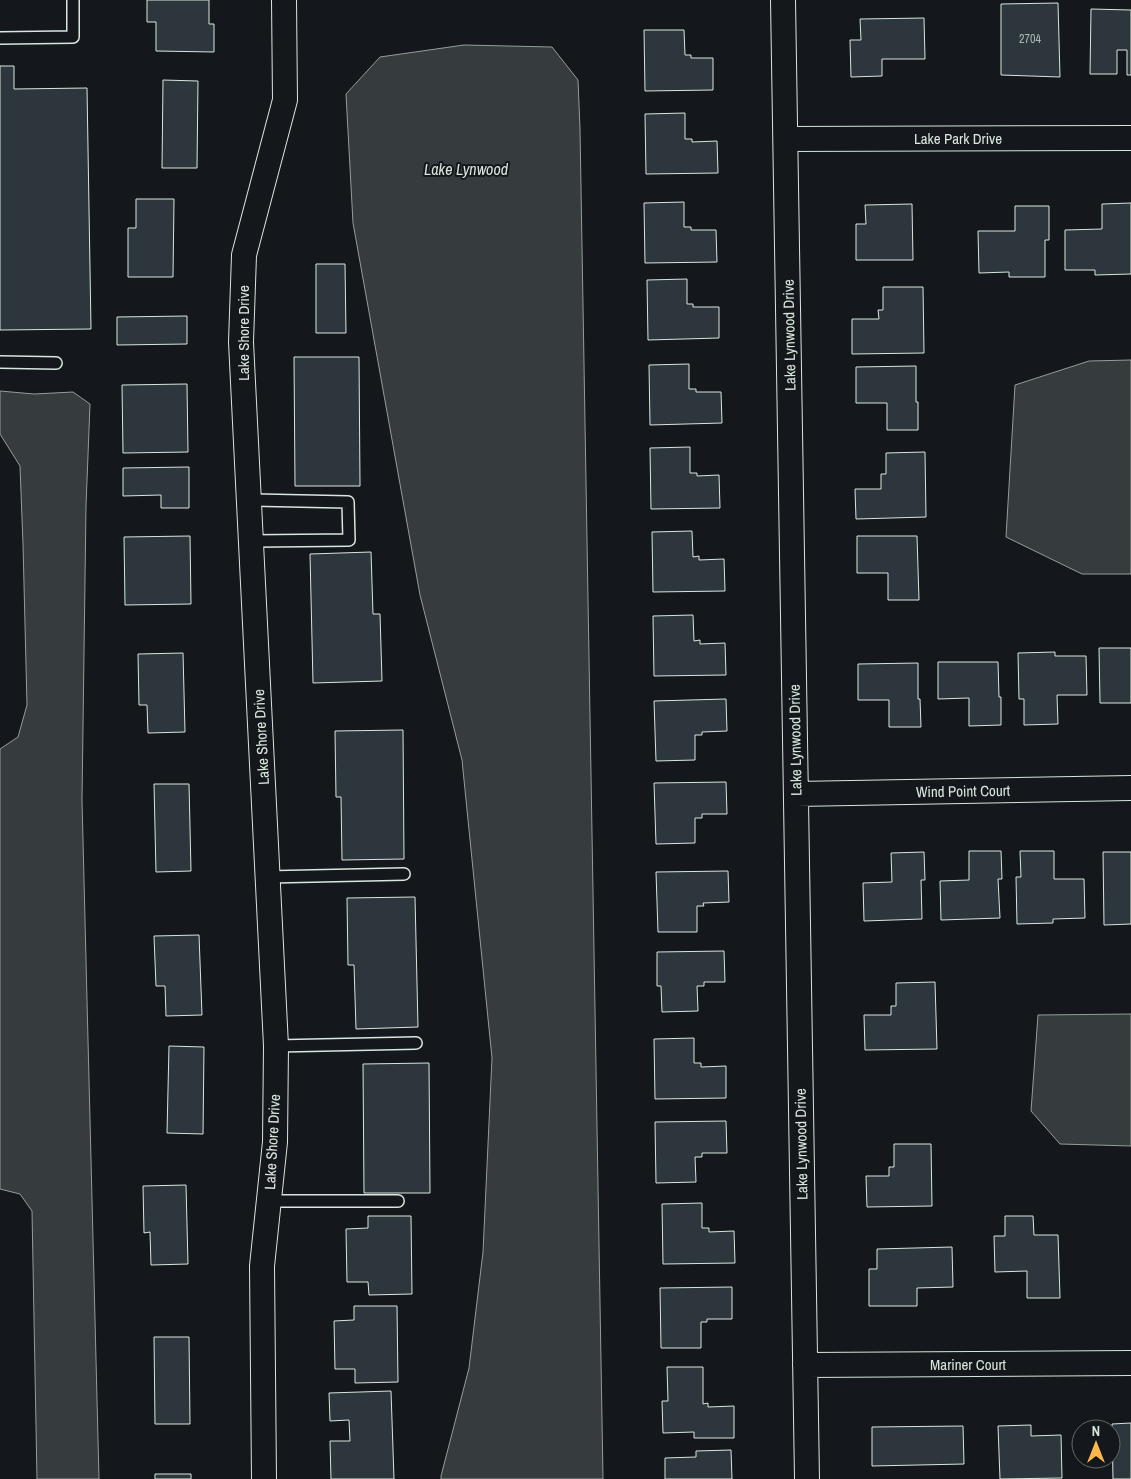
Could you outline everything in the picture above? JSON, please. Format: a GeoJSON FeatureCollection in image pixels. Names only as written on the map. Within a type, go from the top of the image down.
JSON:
{"type":"FeatureCollection","features":[{"type":"Feature","properties":{"kind":"street","name":"Lake Shore Drive"},"geometry":{"type":"LineString","coordinates":[[264,1479],[262,1266],[275,1142],[276,1046],[241,342],[244,255],[285,100],[284,0]]}},
{"type":"Feature","properties":{"kind":"street","name":"Lake Lynwood Drive"},"geometry":{"type":"LineString","coordinates":[[783,0],[807,1479]]}},
{"type":"Feature","properties":{"kind":"street","name":"Lake Park Drive"},"geometry":{"type":"LineString","coordinates":[[786,139],[1131,138]]}},
{"type":"Feature","properties":{"kind":"street","name":"Wind Point Court"},"geometry":{"type":"LineString","coordinates":[[796,794],[1131,788]]}},
{"type":"Feature","properties":{"kind":"street","name":"Mariner Court"},"geometry":{"type":"LineString","coordinates":[[805,1365],[1131,1363]]}},
{"type":"Feature","properties":{"kind":"lane"},"geometry":{"type":"LineString","coordinates":[[0,38],[73,37],[73,0]]}},
{"type":"Feature","properties":{"kind":"lane"},"geometry":{"type":"LineString","coordinates":[[0,362],[56,363]]}},
{"type":"Feature","properties":{"kind":"lane"},"geometry":{"type":"LineString","coordinates":[[249,500],[348,502],[348,540],[251,541]]}},
{"type":"Feature","properties":{"kind":"lane"},"geometry":{"type":"LineString","coordinates":[[267,877],[404,874]]}},
{"type":"Feature","properties":{"kind":"lane"},"geometry":{"type":"LineString","coordinates":[[276,1046],[416,1043]]}},
{"type":"Feature","properties":{"kind":"lane"},"geometry":{"type":"LineString","coordinates":[[268,1201],[398,1201]]}},
{"type":"Feature","properties":{"kind":"water","name":"Lake Lynwood"},"geometry":{"type":"Polygon","coordinates":[[[464,45],[552,47],[578,80],[603,1479],[441,1479],[469,1368],[483,1252],[492,1058],[462,760],[420,595],[353,223],[346,94],[380,57],[464,45]]]}},
{"type":"Feature","properties":{"kind":"water"},"geometry":{"type":"Polygon","coordinates":[[[1131,360],[1131,574],[1082,574],[1006,537],[1015,385],[1089,361],[1131,360]]]}},
{"type":"Feature","properties":{"kind":"water"},"geometry":{"type":"Polygon","coordinates":[[[0,391],[34,394],[73,392],[90,404],[86,506],[82,800],[99,1479],[37,1479],[32,1211],[20,1194],[0,1189],[0,749],[18,737],[27,705],[20,466],[0,434],[0,391]]]}},
{"type":"Feature","properties":{"kind":"water"},"geometry":{"type":"Polygon","coordinates":[[[1131,1014],[1131,1146],[1060,1144],[1031,1111],[1038,1015],[1131,1014]]]}},
{"type":"Feature","properties":{"kind":"building"},"geometry":{"type":"Polygon","coordinates":[[[147,0],[209,0],[209,24],[214,24],[214,52],[156,51],[156,22],[147,22],[147,0]]]}},
{"type":"Feature","properties":{"kind":"building"},"geometry":{"type":"Polygon","coordinates":[[[1058,3],[1060,77],[1001,75],[1001,4],[1058,3]]]}},
{"type":"Feature","properties":{"kind":"building"},"geometry":{"type":"Polygon","coordinates":[[[1091,9],[1131,10],[1131,75],[1127,75],[1127,50],[1117,50],[1117,74],[1090,74],[1091,9]]]}},
{"type":"Feature","properties":{"kind":"building"},"geometry":{"type":"Polygon","coordinates":[[[924,18],[925,59],[882,59],[882,76],[851,77],[850,40],[861,40],[860,19],[924,18]]]}},
{"type":"Feature","properties":{"kind":"building"},"geometry":{"type":"Polygon","coordinates":[[[644,30],[684,30],[685,55],[691,55],[691,58],[713,58],[713,90],[645,91],[644,30]]]}},
{"type":"Feature","properties":{"kind":"building"},"geometry":{"type":"Polygon","coordinates":[[[0,66],[14,66],[14,89],[87,88],[91,329],[0,330],[0,66]]]}},
{"type":"Feature","properties":{"kind":"building"},"geometry":{"type":"Polygon","coordinates":[[[163,80],[198,81],[197,168],[162,168],[163,80]]]}},
{"type":"Feature","properties":{"kind":"building"},"geometry":{"type":"Polygon","coordinates":[[[685,113],[685,139],[692,139],[692,142],[717,141],[718,173],[646,174],[645,114],[685,113]]]}},
{"type":"Feature","properties":{"kind":"building"},"geometry":{"type":"Polygon","coordinates":[[[136,199],[174,199],[173,277],[128,277],[128,228],[136,228],[136,199]]]}},
{"type":"Feature","properties":{"kind":"building"},"geometry":{"type":"Polygon","coordinates":[[[684,202],[684,227],[691,227],[691,230],[716,230],[717,262],[645,263],[644,203],[684,202]]]}},
{"type":"Feature","properties":{"kind":"building"},"geometry":{"type":"Polygon","coordinates":[[[1131,203],[1131,274],[1095,275],[1095,270],[1065,270],[1065,230],[1102,229],[1102,204],[1131,203]]]}},
{"type":"Feature","properties":{"kind":"building"},"geometry":{"type":"Polygon","coordinates":[[[912,204],[913,260],[856,260],[856,224],[866,224],[865,205],[912,204]]]}},
{"type":"Feature","properties":{"kind":"building"},"geometry":{"type":"Polygon","coordinates":[[[1015,206],[1049,206],[1049,240],[1045,240],[1045,277],[1009,277],[1009,272],[979,273],[978,231],[1015,231],[1015,206]]]}},
{"type":"Feature","properties":{"kind":"building"},"geometry":{"type":"Polygon","coordinates":[[[316,264],[345,264],[346,333],[316,333],[316,264]]]}},
{"type":"Feature","properties":{"kind":"building"},"geometry":{"type":"Polygon","coordinates":[[[687,279],[687,304],[693,304],[693,307],[719,307],[719,338],[648,340],[647,280],[687,279]]]}},
{"type":"Feature","properties":{"kind":"building"},"geometry":{"type":"Polygon","coordinates":[[[883,287],[923,287],[924,353],[852,354],[852,319],[879,319],[878,310],[883,310],[883,287]]]}},
{"type":"Feature","properties":{"kind":"building"},"geometry":{"type":"Polygon","coordinates":[[[187,316],[187,344],[117,345],[117,317],[187,316]]]}},
{"type":"Feature","properties":{"kind":"building"},"geometry":{"type":"Polygon","coordinates":[[[294,357],[359,357],[360,486],[295,486],[294,357]]]}},
{"type":"Feature","properties":{"kind":"building"},"geometry":{"type":"Polygon","coordinates":[[[689,364],[689,389],[696,389],[696,392],[721,392],[722,423],[650,425],[649,365],[689,364]]]}},
{"type":"Feature","properties":{"kind":"building"},"geometry":{"type":"Polygon","coordinates":[[[916,366],[918,430],[887,430],[887,403],[856,403],[856,367],[916,366]]]}},
{"type":"Feature","properties":{"kind":"building"},"geometry":{"type":"Polygon","coordinates":[[[187,384],[188,452],[123,453],[122,385],[187,384]]]}},
{"type":"Feature","properties":{"kind":"building"},"geometry":{"type":"Polygon","coordinates":[[[690,447],[690,473],[697,473],[697,476],[719,475],[720,508],[651,509],[650,448],[690,447]]]}},
{"type":"Feature","properties":{"kind":"building"},"geometry":{"type":"Polygon","coordinates":[[[925,452],[926,517],[856,519],[855,489],[881,489],[881,474],[886,474],[886,453],[925,452]]]}},
{"type":"Feature","properties":{"kind":"building"},"geometry":{"type":"Polygon","coordinates":[[[189,467],[189,508],[161,508],[161,495],[123,496],[123,468],[189,467]]]}},
{"type":"Feature","properties":{"kind":"building"},"geometry":{"type":"Polygon","coordinates":[[[692,531],[693,557],[699,556],[699,560],[724,559],[725,591],[653,592],[652,532],[692,531]]]}},
{"type":"Feature","properties":{"kind":"building"},"geometry":{"type":"Polygon","coordinates":[[[190,536],[191,604],[125,605],[124,537],[190,536]]]}},
{"type":"Feature","properties":{"kind":"building"},"geometry":{"type":"Polygon","coordinates":[[[857,536],[917,536],[919,600],[888,600],[888,573],[857,573],[857,536]]]}},
{"type":"Feature","properties":{"kind":"building"},"geometry":{"type":"Polygon","coordinates":[[[371,552],[373,614],[380,614],[382,681],[313,683],[310,554],[371,552]]]}},
{"type":"Feature","properties":{"kind":"building"},"geometry":{"type":"Polygon","coordinates":[[[693,615],[694,641],[700,640],[700,644],[725,643],[726,675],[654,676],[653,616],[693,615]]]}},
{"type":"Feature","properties":{"kind":"building"},"geometry":{"type":"Polygon","coordinates":[[[1099,648],[1131,648],[1131,703],[1100,703],[1099,648]]]}},
{"type":"Feature","properties":{"kind":"building"},"geometry":{"type":"Polygon","coordinates":[[[1055,652],[1055,656],[1086,656],[1087,695],[1057,695],[1058,724],[1024,725],[1024,699],[1019,699],[1018,653],[1055,652]]]}},
{"type":"Feature","properties":{"kind":"building"},"geometry":{"type":"Polygon","coordinates":[[[183,653],[185,732],[148,733],[147,705],[139,705],[138,654],[183,653]]]}},
{"type":"Feature","properties":{"kind":"building"},"geometry":{"type":"Polygon","coordinates":[[[938,662],[998,662],[1001,725],[969,726],[969,698],[938,699],[938,662]]]}},
{"type":"Feature","properties":{"kind":"building"},"geometry":{"type":"Polygon","coordinates":[[[918,663],[918,699],[920,699],[921,727],[889,727],[889,700],[858,700],[858,664],[918,663]]]}},
{"type":"Feature","properties":{"kind":"building"},"geometry":{"type":"Polygon","coordinates":[[[726,699],[727,731],[702,732],[702,735],[695,735],[695,760],[656,761],[654,701],[726,699]]]}},
{"type":"Feature","properties":{"kind":"building"},"geometry":{"type":"Polygon","coordinates":[[[403,730],[404,859],[342,860],[341,797],[336,797],[335,731],[403,730]]]}},
{"type":"Feature","properties":{"kind":"building"},"geometry":{"type":"Polygon","coordinates":[[[726,782],[727,814],[702,814],[702,818],[695,818],[695,843],[656,844],[654,783],[726,782]]]}},
{"type":"Feature","properties":{"kind":"building"},"geometry":{"type":"Polygon","coordinates":[[[154,784],[189,784],[191,871],[156,872],[154,784]]]}},
{"type":"Feature","properties":{"kind":"building"},"geometry":{"type":"Polygon","coordinates":[[[969,851],[1001,851],[1002,879],[998,879],[1000,918],[941,920],[940,881],[969,880],[969,851]]]}},
{"type":"Feature","properties":{"kind":"building"},"geometry":{"type":"Polygon","coordinates":[[[1020,851],[1054,851],[1054,879],[1084,879],[1085,918],[1053,919],[1053,923],[1017,924],[1016,877],[1021,877],[1020,851]]]}},
{"type":"Feature","properties":{"kind":"building"},"geometry":{"type":"Polygon","coordinates":[[[924,852],[925,880],[921,880],[922,919],[864,921],[863,883],[892,882],[891,853],[924,852]]]}},
{"type":"Feature","properties":{"kind":"building"},"geometry":{"type":"Polygon","coordinates":[[[1103,852],[1131,852],[1131,924],[1104,925],[1103,852]]]}},
{"type":"Feature","properties":{"kind":"building"},"geometry":{"type":"Polygon","coordinates":[[[728,871],[729,902],[703,903],[704,906],[697,906],[697,932],[658,932],[656,872],[728,871]]]}},
{"type":"Feature","properties":{"kind":"building"},"geometry":{"type":"Polygon","coordinates":[[[415,897],[418,1027],[356,1029],[354,965],[348,965],[347,898],[415,897]]]}},
{"type":"Feature","properties":{"kind":"building"},"geometry":{"type":"Polygon","coordinates":[[[199,935],[202,1015],[166,1016],[165,986],[156,986],[154,936],[199,935]]]}},
{"type":"Feature","properties":{"kind":"building"},"geometry":{"type":"Polygon","coordinates":[[[724,951],[725,982],[704,982],[704,986],[697,986],[698,1011],[662,1012],[661,986],[657,986],[657,952],[724,951]]]}},
{"type":"Feature","properties":{"kind":"building"},"geometry":{"type":"Polygon","coordinates":[[[935,982],[937,1049],[865,1050],[864,1015],[891,1015],[891,1006],[896,1006],[896,983],[935,982]]]}},
{"type":"Feature","properties":{"kind":"building"},"geometry":{"type":"Polygon","coordinates":[[[694,1038],[694,1063],[701,1063],[701,1067],[726,1066],[726,1098],[655,1099],[654,1039],[694,1038]]]}},
{"type":"Feature","properties":{"kind":"building"},"geometry":{"type":"Polygon","coordinates":[[[169,1046],[204,1047],[203,1134],[167,1133],[169,1046]]]}},
{"type":"Feature","properties":{"kind":"building"},"geometry":{"type":"Polygon","coordinates":[[[429,1063],[430,1193],[364,1193],[363,1064],[429,1063]]]}},
{"type":"Feature","properties":{"kind":"building"},"geometry":{"type":"Polygon","coordinates":[[[726,1121],[727,1153],[702,1153],[702,1157],[695,1157],[696,1182],[656,1183],[655,1122],[726,1121]]]}},
{"type":"Feature","properties":{"kind":"building"},"geometry":{"type":"Polygon","coordinates":[[[894,1144],[931,1144],[932,1206],[867,1207],[866,1176],[889,1176],[889,1167],[894,1167],[894,1144]]]}},
{"type":"Feature","properties":{"kind":"building"},"geometry":{"type":"Polygon","coordinates":[[[186,1185],[188,1264],[151,1265],[150,1232],[144,1233],[143,1186],[186,1185]]]}},
{"type":"Feature","properties":{"kind":"building"},"geometry":{"type":"Polygon","coordinates":[[[702,1203],[702,1228],[709,1228],[709,1232],[734,1231],[735,1263],[663,1264],[662,1204],[702,1203]]]}},
{"type":"Feature","properties":{"kind":"building"},"geometry":{"type":"Polygon","coordinates":[[[368,1216],[411,1216],[412,1294],[369,1295],[368,1282],[347,1282],[346,1229],[368,1228],[368,1216]]]}},
{"type":"Feature","properties":{"kind":"building"},"geometry":{"type":"Polygon","coordinates":[[[1005,1216],[1033,1216],[1034,1235],[1058,1235],[1060,1298],[1027,1298],[1027,1271],[995,1272],[994,1236],[1005,1236],[1005,1216]]]}},
{"type":"Feature","properties":{"kind":"building"},"geometry":{"type":"Polygon","coordinates":[[[952,1247],[953,1287],[917,1288],[917,1306],[869,1306],[869,1269],[877,1269],[877,1249],[952,1247]]]}},
{"type":"Feature","properties":{"kind":"building"},"geometry":{"type":"Polygon","coordinates":[[[732,1287],[732,1319],[707,1319],[707,1322],[701,1322],[701,1348],[661,1348],[660,1288],[732,1287]]]}},
{"type":"Feature","properties":{"kind":"building"},"geometry":{"type":"Polygon","coordinates":[[[354,1306],[397,1306],[398,1382],[355,1383],[355,1369],[335,1369],[334,1321],[354,1320],[354,1306]]]}},
{"type":"Feature","properties":{"kind":"building"},"geometry":{"type":"Polygon","coordinates":[[[154,1337],[189,1337],[190,1424],[155,1424],[154,1337]]]}},
{"type":"Feature","properties":{"kind":"building"},"geometry":{"type":"Polygon","coordinates":[[[667,1367],[703,1367],[703,1404],[708,1403],[708,1407],[734,1406],[734,1438],[694,1438],[694,1432],[663,1433],[662,1401],[668,1401],[667,1367]]]}},
{"type":"Feature","properties":{"kind":"building"},"geometry":{"type":"Polygon","coordinates":[[[391,1391],[394,1479],[331,1479],[330,1441],[350,1441],[349,1420],[330,1421],[329,1393],[391,1391]]]}},
{"type":"Feature","properties":{"kind":"building"},"geometry":{"type":"Polygon","coordinates":[[[1131,1423],[1131,1479],[1113,1479],[1113,1469],[1121,1469],[1121,1424],[1131,1423]]]}},
{"type":"Feature","properties":{"kind":"building"},"geometry":{"type":"Polygon","coordinates":[[[1031,1425],[1031,1436],[1061,1435],[1062,1478],[1000,1479],[998,1426],[1031,1425]]]}},
{"type":"Feature","properties":{"kind":"building"},"geometry":{"type":"Polygon","coordinates":[[[963,1426],[964,1464],[872,1466],[872,1427],[963,1426]]]}},
{"type":"Feature","properties":{"kind":"building"},"geometry":{"type":"Polygon","coordinates":[[[731,1450],[732,1479],[665,1479],[665,1458],[696,1457],[696,1451],[731,1450]]]}},
{"type":"Feature","properties":{"kind":"building"},"geometry":{"type":"Polygon","coordinates":[[[155,1474],[191,1474],[191,1479],[155,1479],[155,1474]]]}}]}
